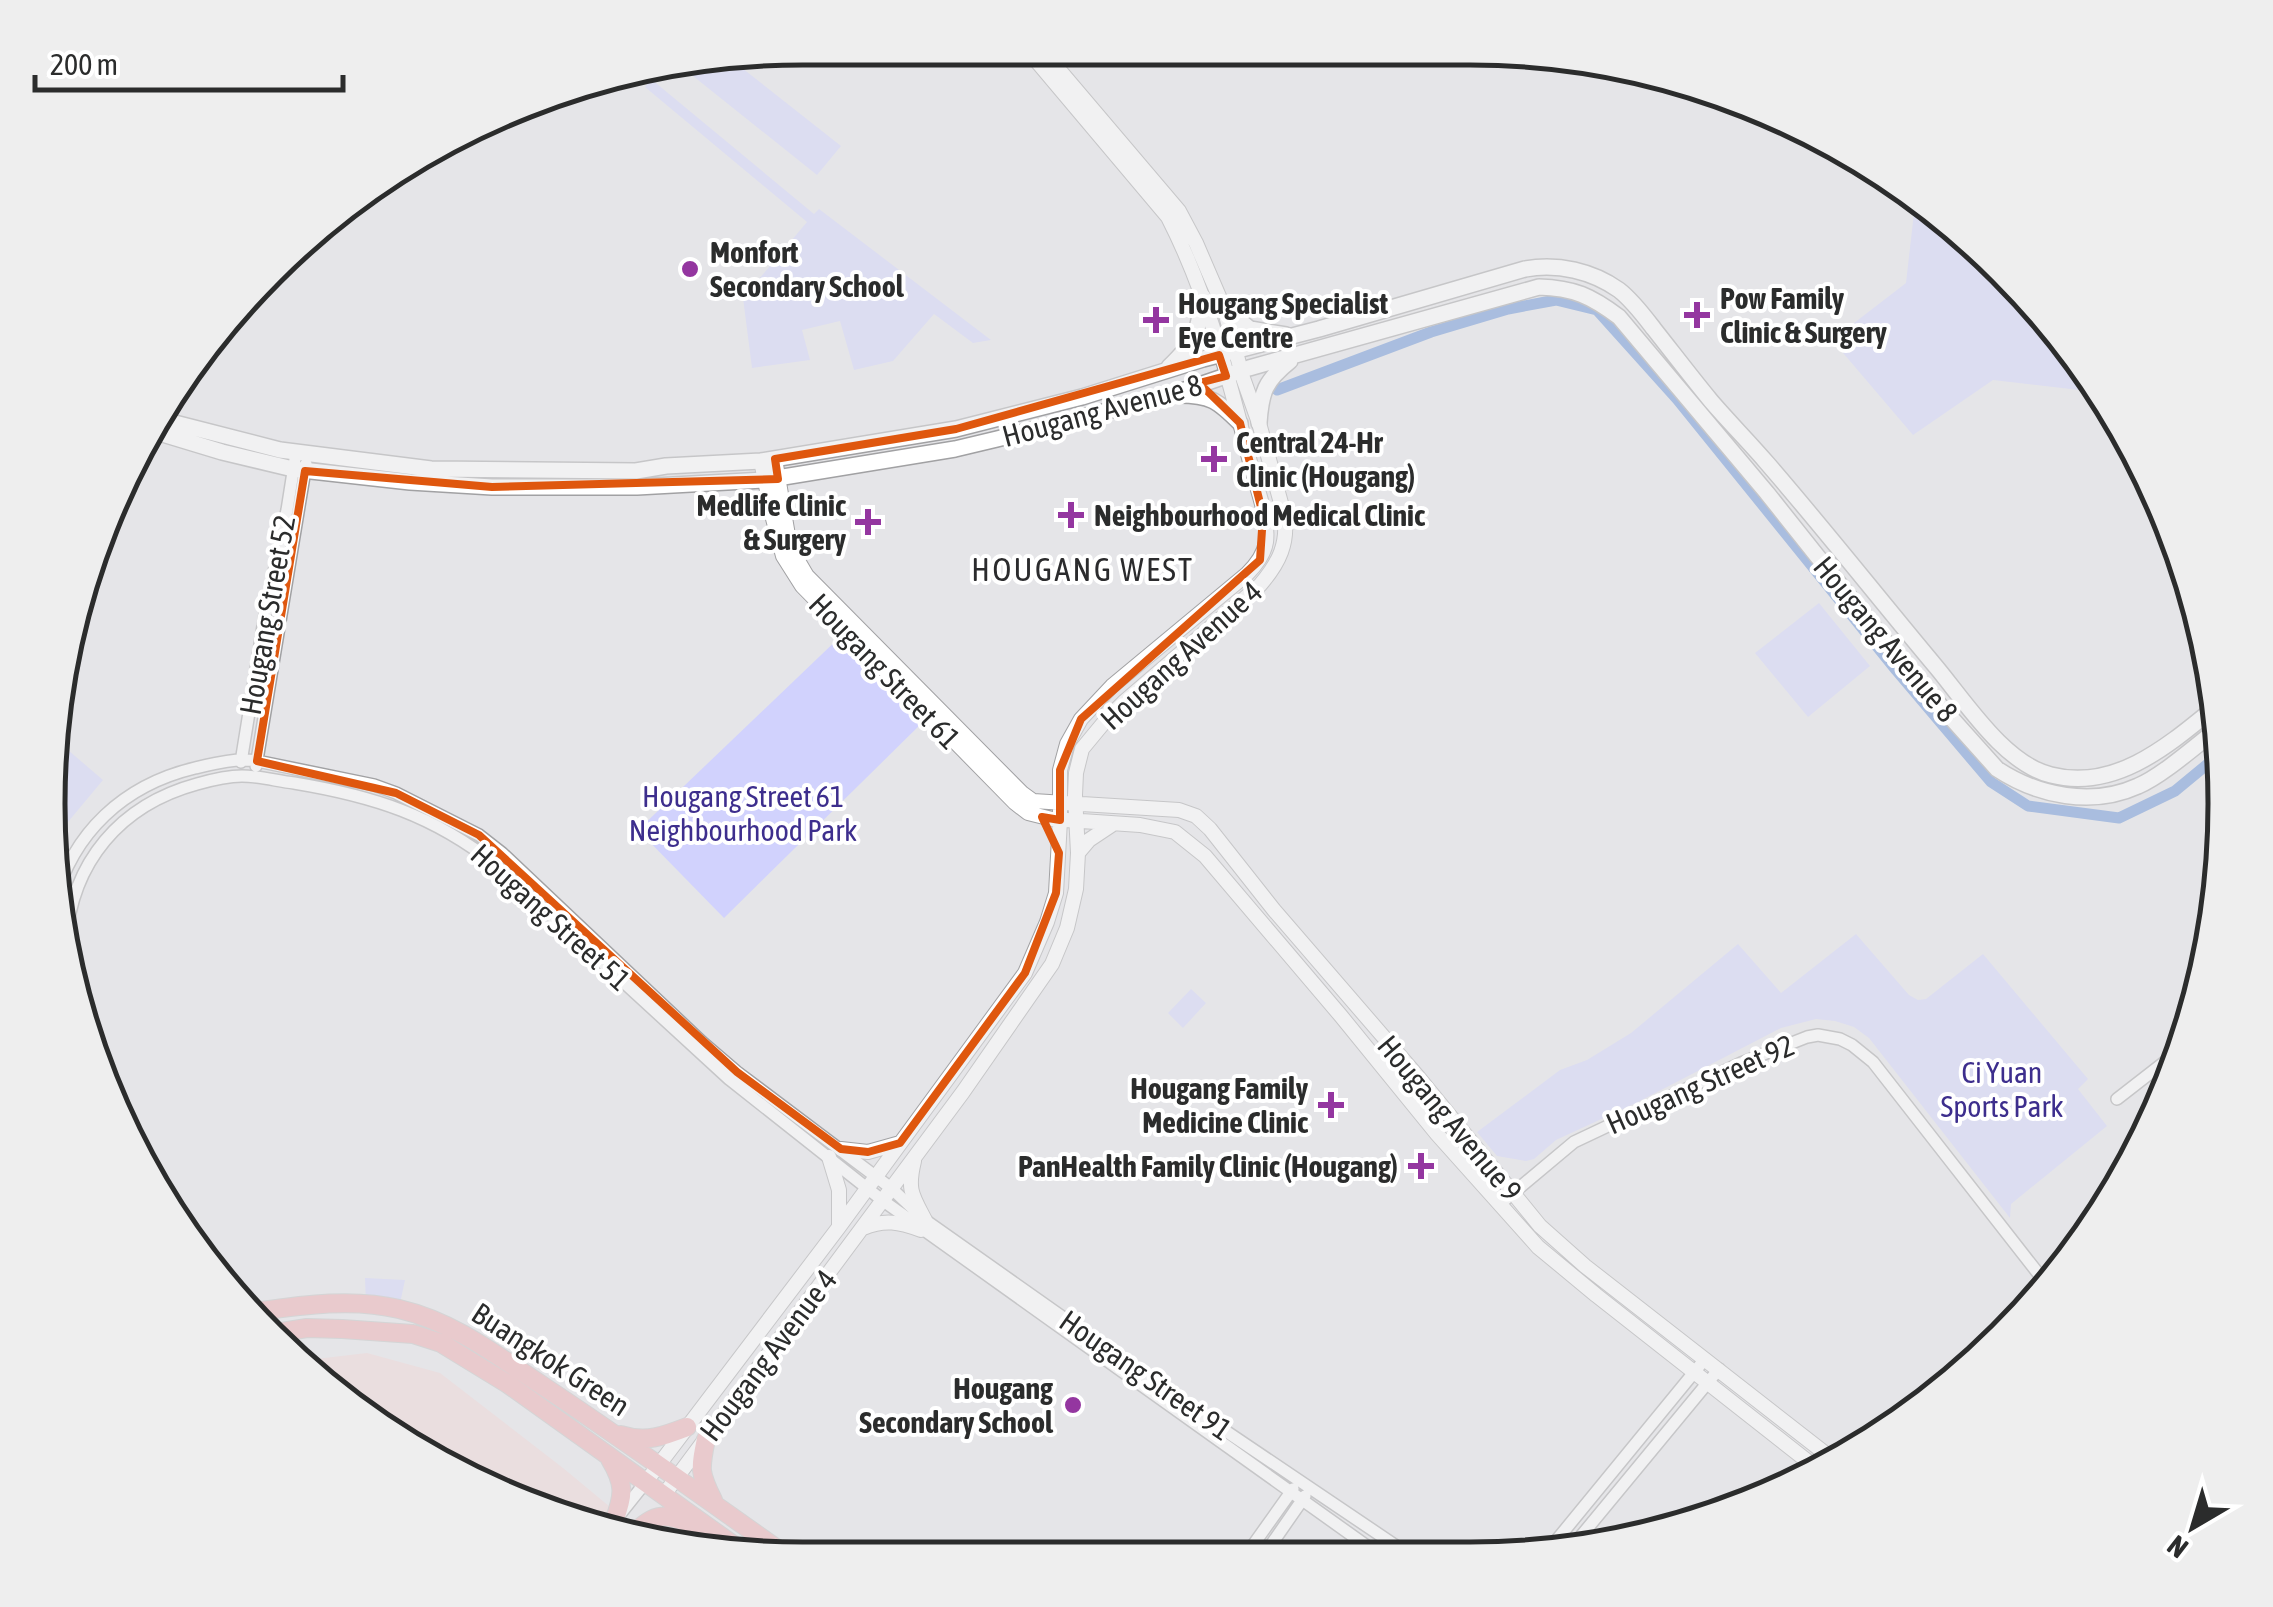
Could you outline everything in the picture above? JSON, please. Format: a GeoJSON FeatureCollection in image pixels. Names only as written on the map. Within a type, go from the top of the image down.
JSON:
{"type":"FeatureCollection","features":[{"type":"Feature","properties":{"kind":"main road","name":"Hougang Avenue 8"},"geometry":{"type":"LineString","coordinates":[[171,422],[300,462],[636,471],[768,460],[956,429],[1082,397],[1525,268],[1562,267],[1591,275],[1618,290],[1637,307],[1710,400],[2008,752],[2022,762],[2050,775],[2104,776],[2129,769],[2203,717]]}},
{"type":"Feature","properties":{"kind":"main road","name":"Hougang Avenue 8"},"geometry":{"type":"LineString","coordinates":[[164,434],[222,452],[410,482],[492,487],[637,487],[772,479],[955,449],[1170,395],[1233,373],[1539,287],[1574,290],[1619,317],[1767,493],[1903,664],[1997,770],[2046,792],[2079,797],[2108,795],[2140,786],[2205,738]]}},
{"type":"Feature","properties":{"kind":"main road"},"geometry":{"type":"LineString","coordinates":[[1162,373],[1187,349],[1198,330],[1202,297]]}},
{"type":"Feature","properties":{"kind":"main road"},"geometry":{"type":"LineString","coordinates":[[1224,308],[1250,329],[1290,336]]}},
{"type":"Feature","properties":{"kind":"main road"},"geometry":{"type":"LineString","coordinates":[[1259,423],[1265,386],[1297,356]]}},
{"type":"Feature","properties":{"kind":"main road"},"geometry":{"type":"LineString","coordinates":[[1170,395],[1198,395],[1216,400],[1240,423]]}},
{"type":"Feature","properties":{"kind":"main road"},"geometry":{"type":"LineString","coordinates":[[1767,493],[1781,480]]}},
{"type":"Feature","properties":{"kind":"main road"},"geometry":{"type":"LineString","coordinates":[[1858,608],[1874,592]]}},
{"type":"Feature","properties":{"kind":"main road","name":"Buangkok Green"},"geometry":{"type":"LineString","coordinates":[[267,1311],[300,1305],[378,1305],[422,1315],[472,1338],[765,1540]]}},
{"type":"Feature","properties":{"kind":"main road","name":"Buangkok Green"},"geometry":{"type":"LineString","coordinates":[[287,1331],[307,1328],[413,1334],[441,1343],[508,1384],[723,1537]]}},
{"type":"Feature","properties":{"kind":"main road"},"geometry":{"type":"LineString","coordinates":[[612,1431],[634,1439],[654,1439],[687,1427]]}},
{"type":"Feature","properties":{"kind":"main road"},"geometry":{"type":"LineString","coordinates":[[706,1439],[700,1469],[716,1505]]}},
{"type":"Feature","properties":{"kind":"main road"},"geometry":{"type":"LineString","coordinates":[[610,1459],[620,1475],[623,1491],[613,1517]]}},
{"type":"Feature","properties":{"kind":"main road"},"geometry":{"type":"LineString","coordinates":[[643,1524],[649,1518],[664,1516],[718,1534]]}},
{"type":"Feature","properties":{"kind":"street","name":"Hougang Avenue 4"},"geometry":{"type":"LineString","coordinates":[[663,1496],[973,1079],[1052,964],[1067,928],[1076,890],[1078,853],[1059,778],[1067,744],[1082,719],[1100,698],[1247,574],[1260,560],[1266,545],[1266,530],[1240,423],[1224,308],[1196,243],[1179,210],[1041,65]]}},
{"type":"Feature","properties":{"kind":"street","name":"Hougang Avenue 4"},"geometry":{"type":"LineString","coordinates":[[1054,65],[1168,217],[1228,353]]}},
{"type":"Feature","properties":{"kind":"street","name":"Hougang Avenue 4"},"geometry":{"type":"LineString","coordinates":[[1067,804],[1082,749],[1106,720],[1260,585],[1283,550],[1286,528],[1259,423],[1233,373]]}},
{"type":"Feature","properties":{"kind":"street","name":"Hougang Street 61"},"geometry":{"type":"LineString","coordinates":[[768,460],[790,547],[807,576],[986,757],[1030,807],[1059,853]]}},
{"type":"Feature","properties":{"kind":"street","name":"Hougang Street 52"},"geometry":{"type":"LineString","coordinates":[[238,776],[264,620],[300,462]]}},
{"type":"Feature","properties":{"kind":"street","name":"Hougang Street 52"},"geometry":{"type":"LineString","coordinates":[[255,777],[300,462]]}},
{"type":"Feature","properties":{"kind":"street","name":"Hougang Street 51"},"geometry":{"type":"LineString","coordinates":[[68,864],[84,839],[120,800],[178,772],[241,759],[374,785],[423,805],[502,853],[702,1042],[886,1194]]}},
{"type":"Feature","properties":{"kind":"street","name":"Hougang Street 51"},"geometry":{"type":"LineString","coordinates":[[72,906],[84,871],[104,841],[150,801],[179,788],[238,776],[255,777],[362,797],[411,812],[471,845],[496,864],[729,1079],[835,1153]]}},
{"type":"Feature","properties":{"kind":"street"},"geometry":{"type":"LineString","coordinates":[[1030,807],[1059,778]]}},
{"type":"Feature","properties":{"kind":"street"},"geometry":{"type":"LineString","coordinates":[[1076,780],[1081,791],[1102,806]]}},
{"type":"Feature","properties":{"kind":"street"},"geometry":{"type":"LineString","coordinates":[[1030,807],[1067,804]]}},
{"type":"Feature","properties":{"kind":"street","name":"Hougang Avenue 9"},"geometry":{"type":"LineString","coordinates":[[1067,804],[1180,810],[1196,816],[1420,1078],[1540,1226],[1823,1452]]}},
{"type":"Feature","properties":{"kind":"street"},"geometry":{"type":"LineString","coordinates":[[1030,807],[1068,821]]}},
{"type":"Feature","properties":{"kind":"street","name":"Hougang Avenue 4"},"geometry":{"type":"LineString","coordinates":[[644,1482],[839,1227],[1025,973],[1056,893],[1059,853],[1068,821]]}},
{"type":"Feature","properties":{"kind":"street","name":"Hougang Avenue 9"},"geometry":{"type":"LineString","coordinates":[[1068,821],[1140,825],[1175,832],[1205,856],[1437,1134],[1538,1247],[1806,1460]]}},
{"type":"Feature","properties":{"kind":"street"},"geometry":{"type":"LineString","coordinates":[[1078,853],[1114,824]]}},
{"type":"Feature","properties":{"kind":"street","name":"Hougang Street 92"},"geometry":{"type":"LineString","coordinates":[[1500,1204],[1574,1142],[1601,1128],[1807,1037],[1829,1036],[1852,1045],[1873,1062],[2038,1274]]}},
{"type":"Feature","properties":{"kind":"street"},"geometry":{"type":"LineString","coordinates":[[2118,1099],[2159,1066]]}},
{"type":"Feature","properties":{"kind":"street"},"geometry":{"type":"LineString","coordinates":[[839,1227],[835,1153],[868,1152],[900,1143]]}},
{"type":"Feature","properties":{"kind":"street"},"geometry":{"type":"LineString","coordinates":[[862,1228],[885,1221],[923,1225],[911,1188],[916,1156]]}},
{"type":"Feature","properties":{"kind":"street","name":"Hougang Street 91"},"geometry":{"type":"LineString","coordinates":[[886,1194],[923,1225],[1361,1542]]}},
{"type":"Feature","properties":{"kind":"street","name":"Hougang Street 91"},"geometry":{"type":"LineString","coordinates":[[923,1225],[1390,1542]]}},
{"type":"Feature","properties":{"kind":"street"},"geometry":{"type":"LineString","coordinates":[[1560,1537],[1705,1359]]}},
{"type":"Feature","properties":{"kind":"street"},"geometry":{"type":"LineString","coordinates":[[1584,1533],[1719,1369]]}},
{"type":"Feature","properties":{"kind":"street"},"geometry":{"type":"LineString","coordinates":[[617,1518],[644,1482]]}},
{"type":"Feature","properties":{"kind":"street"},"geometry":{"type":"LineString","coordinates":[[1255,1542],[1290,1493],[1304,1485]]}},
{"type":"Feature","properties":{"kind":"street"},"geometry":{"type":"LineString","coordinates":[[1273,1542],[1301,1501],[1304,1485]]}},
{"type":"Feature","properties":{"kind":"street"},"geometry":{"type":"LineString","coordinates":[[641,1524],[663,1496]]}},
{"type":"Feature","properties":{"kind":"street"},"geometry":{"type":"LineString","coordinates":[[1363,1542],[1371,1529]]}},
{"type":"Feature","properties":{"kind":"highlighted area"},"geometry":{"type":"Polygon","coordinates":[[[1219,355],[1226,376],[1199,383],[1240,423],[1263,515],[1260,560],[1081,719],[1060,770],[1060,820],[1042,817],[1059,853],[1056,893],[1025,973],[900,1143],[868,1152],[841,1149],[737,1072],[479,835],[396,793],[257,761],[305,471],[492,487],[778,479],[775,459],[956,429],[1219,355]]]}},
{"type":"Feature","properties":{"kind":"shaded area"},"geometry":{"type":"Polygon","coordinates":[[[367,1353],[440,1373],[626,1520],[566,1503],[477,1466],[393,1418],[317,1359],[367,1353]]]}},
{"type":"Feature","properties":{"kind":"green space"},"geometry":{"type":"Polygon","coordinates":[[[742,68],[841,146],[817,175],[690,74],[742,68]]]}},
{"type":"Feature","properties":{"kind":"green space"},"geometry":{"type":"Polygon","coordinates":[[[653,80],[814,214],[819,209],[991,340],[973,343],[934,314],[893,361],[854,370],[840,321],[802,330],[810,360],[752,368],[743,298],[807,222],[645,87],[653,80]]]}},
{"type":"Feature","properties":{"kind":"green space"},"geometry":{"type":"Polygon","coordinates":[[[1914,214],[1992,281],[2081,388],[1993,380],[1913,435],[1832,340],[1906,283],[1914,214]]]}},
{"type":"Feature","properties":{"kind":"green space"},"geometry":{"type":"Polygon","coordinates":[[[1819,603],[1870,666],[1808,717],[1755,653],[1819,603]]]}},
{"type":"Feature","properties":{"kind":"green space","name":"Hougang Street 61 Neighbourhood Park"},"geometry":{"type":"Polygon","coordinates":[[[843,634],[927,718],[724,918],[638,830],[843,634]]]}},
{"type":"Feature","properties":{"kind":"green space"},"geometry":{"type":"Polygon","coordinates":[[[67,750],[103,780],[66,825],[67,750]]]}},
{"type":"Feature","properties":{"kind":"green space","name":"Ci Yuan Sports Park"},"geometry":{"type":"Polygon","coordinates":[[[1856,934],[1909,995],[1918,1000],[1926,999],[1983,954],[2088,1079],[2078,1089],[2107,1126],[2011,1204],[2010,1218],[1869,1038],[1854,1027],[1835,1021],[1816,1019],[1781,1028],[1556,1140],[1534,1159],[1497,1156],[1477,1132],[1560,1070],[1587,1060],[1631,1033],[1738,944],[1781,993],[1856,934]]]}},
{"type":"Feature","properties":{"kind":"green space"},"geometry":{"type":"Polygon","coordinates":[[[1191,989],[1206,1003],[1183,1028],[1168,1013],[1191,989]]]}},
{"type":"Feature","properties":{"kind":"green space"},"geometry":{"type":"Polygon","coordinates":[[[365,1278],[405,1280],[399,1308],[366,1304],[365,1278]]]}},
{"type":"Feature","properties":{"kind":"waterway"},"geometry":{"type":"LineString","coordinates":[[1277,390],[1431,332],[1508,309],[1556,300],[1597,310],[1677,399],[1991,782],[2028,806],[2119,818],[2175,791],[2206,765]]}},
{"type":"Feature","properties":{"kind":"place","name":"Monfort Secondary School"},"geometry":{"type":"Point","coordinates":[690,269]}},
{"type":"Feature","properties":{"kind":"place","name":"Pow Family Clinic & Surgery"},"geometry":{"type":"Point","coordinates":[1697,315]}},
{"type":"Feature","properties":{"kind":"place","name":"Hougang Specialist Eye Centre"},"geometry":{"type":"Point","coordinates":[1156,320]}},
{"type":"Feature","properties":{"kind":"place","name":"Central 24-Hr Clinic (Hougang)"},"geometry":{"type":"Point","coordinates":[1214,459]}},
{"type":"Feature","properties":{"kind":"place","name":"Neighbourhood Medical Clinic"},"geometry":{"type":"Point","coordinates":[1071,515]}},
{"type":"Feature","properties":{"kind":"place","name":"Medlife Clinic & Surgery"},"geometry":{"type":"Point","coordinates":[868,522]}},
{"type":"Feature","properties":{"kind":"place","name":"Hougang Family Medicine Clinic"},"geometry":{"type":"Point","coordinates":[1331,1105]}},
{"type":"Feature","properties":{"kind":"place","name":"PanHealth Family Clinic (Hougang)"},"geometry":{"type":"Point","coordinates":[1421,1166]}},
{"type":"Feature","properties":{"kind":"place","name":"Hougang Secondary School"},"geometry":{"type":"Point","coordinates":[1073,1405]}},
{"type":"Feature","properties":{"kind":"district","name":"HOUGANG WEST"},"geometry":{"type":"Point","coordinates":[1083,569]}}]}
